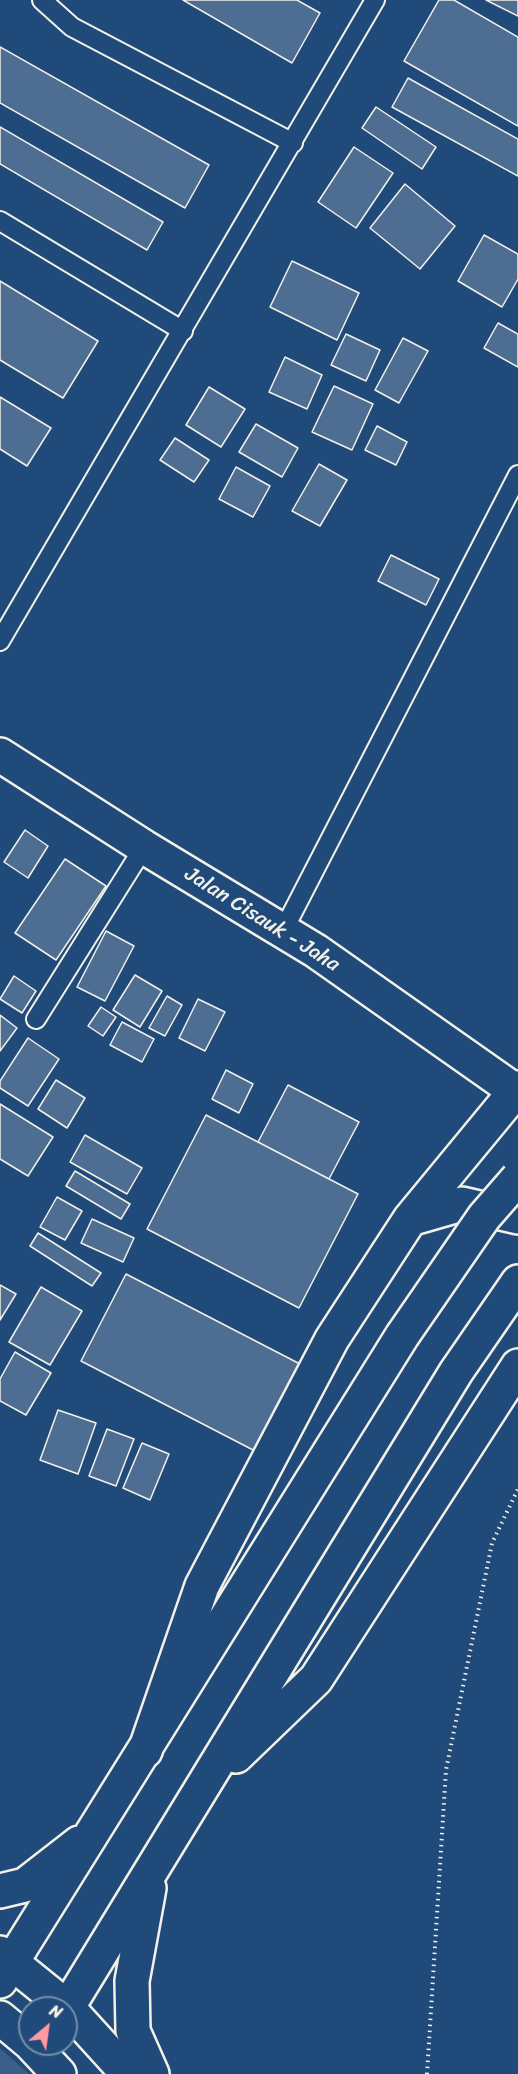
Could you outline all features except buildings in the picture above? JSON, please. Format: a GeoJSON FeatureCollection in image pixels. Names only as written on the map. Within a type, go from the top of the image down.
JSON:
{"type":"FeatureCollection","features":[{"type":"Feature","properties":{"kind":"main road","name":"Jalan Cisauk - Jaha"},"geometry":{"type":"LineString","coordinates":[[0,755],[144,847],[316,951],[517,1091]]}},
{"type":"Feature","properties":{"kind":"main road"},"geometry":{"type":"LineString","coordinates":[[145,1751],[202,1586],[332,1340],[410,1219],[517,1091]]}},
{"type":"Feature","properties":{"kind":"main road"},"geometry":{"type":"LineString","coordinates":[[48,1996],[5,1966],[97,1830],[402,1336],[484,1217],[518,1178]]}},
{"type":"Feature","properties":{"kind":"main road"},"geometry":{"type":"LineString","coordinates":[[410,1219],[462,1204],[518,1217]]}},
{"type":"Feature","properties":{"kind":"main road"},"geometry":{"type":"LineString","coordinates":[[75,1996],[456,1372],[518,1282]]}},
{"type":"Feature","properties":{"kind":"main road"},"geometry":{"type":"LineString","coordinates":[[203,1787],[316,1679],[518,1366]]}},
{"type":"Feature","properties":{"kind":"main road"},"geometry":{"type":"LineString","coordinates":[[0,1891],[25,1885],[97,1830]]}},
{"type":"Feature","properties":{"kind":"main road"},"geometry":{"type":"LineString","coordinates":[[152,2074],[133,2031],[132,1981],[153,1869]]}},
{"type":"Feature","properties":{"kind":"main road"},"geometry":{"type":"LineString","coordinates":[[0,2018],[18,2033]]}},
{"type":"Feature","properties":{"kind":"main road"},"geometry":{"type":"LineString","coordinates":[[78,2021],[128,2074]]}},
{"type":"Feature","properties":{"kind":"main road"},"geometry":{"type":"LineString","coordinates":[[42,2056],[58,2074]]}},
{"type":"Feature","properties":{"kind":"lane"},"geometry":{"type":"LineString","coordinates":[[42,0],[72,27],[293,143]]}},
{"type":"Feature","properties":{"kind":"lane"},"geometry":{"type":"LineString","coordinates":[[0,641],[375,0]]}},
{"type":"Feature","properties":{"kind":"lane"},"geometry":{"type":"LineString","coordinates":[[0,221],[183,331]]}},
{"type":"Feature","properties":{"kind":"lane"},"geometry":{"type":"LineString","coordinates":[[283,931],[518,476]]}},
{"type":"Feature","properties":{"kind":"lane"},"geometry":{"type":"LineString","coordinates":[[36,1018],[144,847]]}},
{"type":"Feature","properties":{"kind":"path"},"geometry":{"type":"LineString","coordinates":[[427,2074],[446,1770],[492,1544],[518,1489]]}},
{"type":"Feature","properties":{"kind":"shaded area"},"geometry":{"type":"Polygon","coordinates":[[[0,2048],[29,2074],[0,2074],[0,2048]]]}}]}
